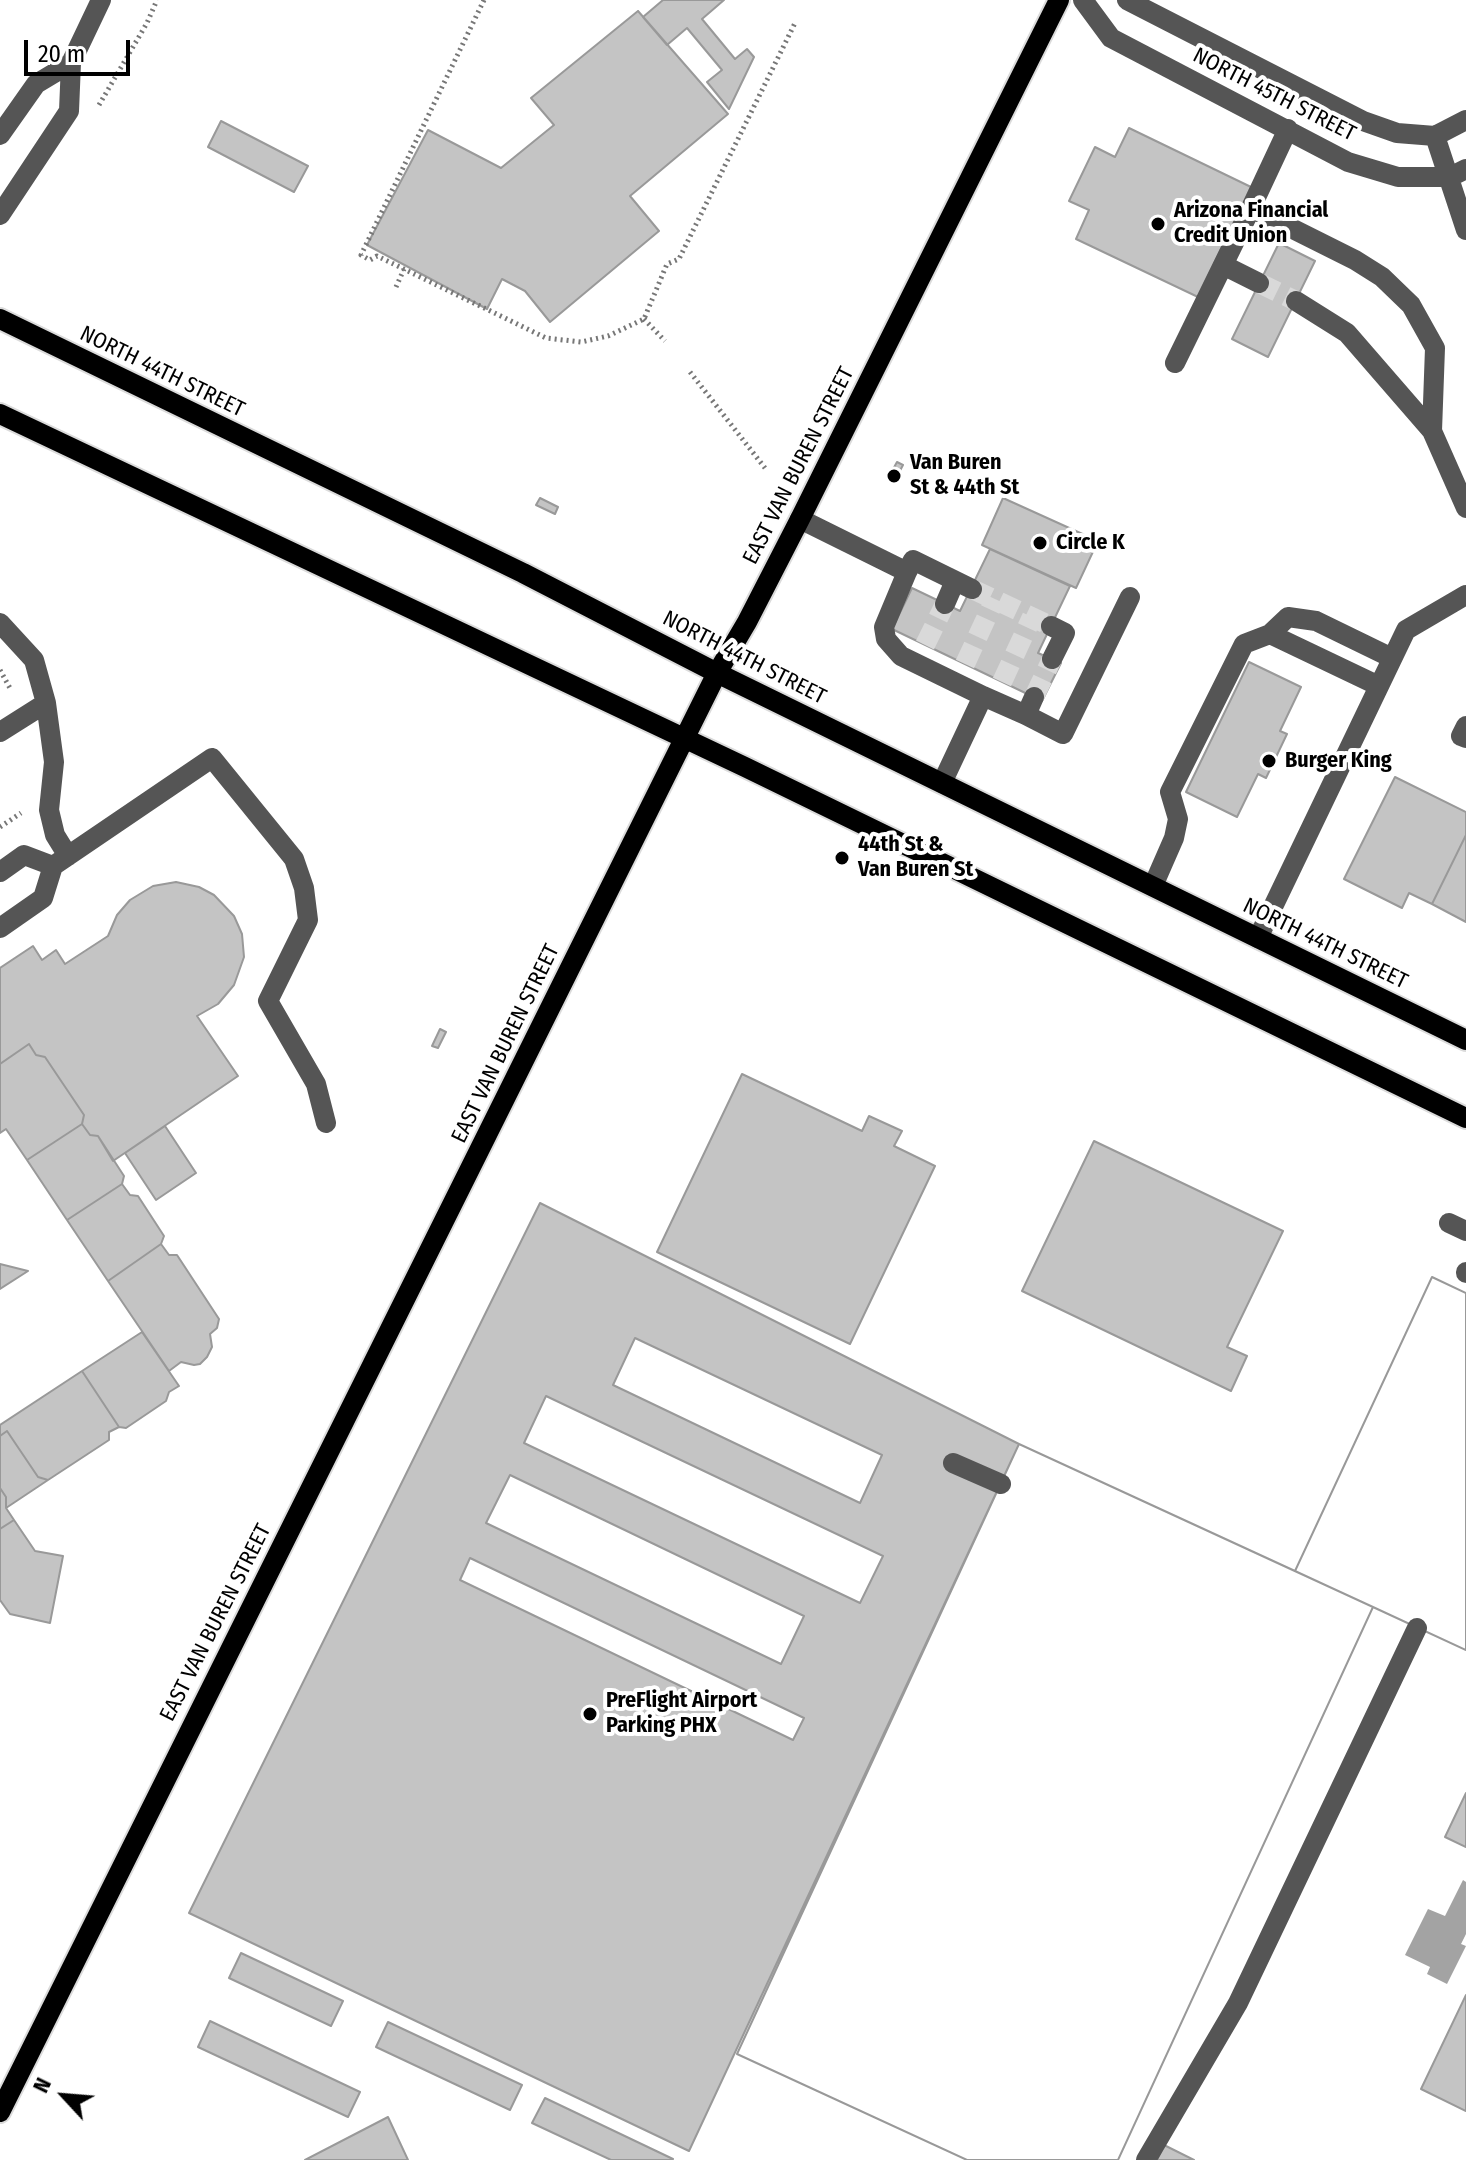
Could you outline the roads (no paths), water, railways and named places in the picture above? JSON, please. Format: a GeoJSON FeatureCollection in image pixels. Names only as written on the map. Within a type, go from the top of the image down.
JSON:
{"type":"FeatureCollection","features":[{"type":"Feature","properties":{"kind":"main road","name":"EAST VAN BUREN STREET"},"geometry":{"type":"LineString","coordinates":[[0,2112],[717,673],[800,519],[1059,0]]}},
{"type":"Feature","properties":{"kind":"main road","name":"NORTH 44TH STREET"},"geometry":{"type":"LineString","coordinates":[[0,319],[537,580],[717,673],[1466,1040]]}},
{"type":"Feature","properties":{"kind":"main road"},"geometry":{"type":"LineString","coordinates":[[0,414],[685,739],[1466,1118]]}},
{"type":"Feature","properties":{"kind":"street"},"geometry":{"type":"LineString","coordinates":[[0,215],[69,111],[71,63],[101,0]]}},
{"type":"Feature","properties":{"kind":"street","name":"NORTH 45TH STREET"},"geometry":{"type":"LineString","coordinates":[[1083,0],[1111,38],[1348,162],[1398,177],[1458,173]]}},
{"type":"Feature","properties":{"kind":"street","name":"NORTH 45TH STREET"},"geometry":{"type":"LineString","coordinates":[[1127,0],[1363,121],[1397,133],[1435,136]]}},
{"type":"Feature","properties":{"kind":"street"},"geometry":{"type":"LineString","coordinates":[[0,135],[36,84],[71,63]]}},
{"type":"Feature","properties":{"kind":"street"},"geometry":{"type":"LineString","coordinates":[[1466,120],[1435,136],[1458,173],[1466,230]]}},
{"type":"Feature","properties":{"kind":"street"},"geometry":{"type":"LineString","coordinates":[[1175,363],[1288,129]]}},
{"type":"Feature","properties":{"kind":"street"},"geometry":{"type":"LineString","coordinates":[[1251,208],[1355,260],[1382,277],[1411,305],[1435,348],[1432,431]]}},
{"type":"Feature","properties":{"kind":"street"},"geometry":{"type":"LineString","coordinates":[[1223,265],[1259,283]]}},
{"type":"Feature","properties":{"kind":"street"},"geometry":{"type":"LineString","coordinates":[[1296,301],[1347,333],[1432,431],[1466,508]]}},
{"type":"Feature","properties":{"kind":"street"},"geometry":{"type":"LineString","coordinates":[[800,519],[907,572]]}},
{"type":"Feature","properties":{"kind":"street"},"geometry":{"type":"LineString","coordinates":[[945,604],[963,585],[913,560],[884,627],[886,639],[901,656],[920,654],[993,693],[1030,706],[1063,734],[1130,597]]}},
{"type":"Feature","properties":{"kind":"street"},"geometry":{"type":"LineString","coordinates":[[1258,938],[1406,630],[1466,595]]}},
{"type":"Feature","properties":{"kind":"street"},"geometry":{"type":"LineString","coordinates":[[1153,886],[1174,838],[1178,819],[1170,792],[1244,644],[1270,634],[1288,617],[1316,621],[1392,658]]}},
{"type":"Feature","properties":{"kind":"street"},"geometry":{"type":"LineString","coordinates":[[0,623],[34,660],[46,703],[54,762],[49,810],[60,861]]}},
{"type":"Feature","properties":{"kind":"street"},"geometry":{"type":"LineString","coordinates":[[1051,626],[1065,633],[1052,659]]}},
{"type":"Feature","properties":{"kind":"street"},"geometry":{"type":"LineString","coordinates":[[1270,634],[1379,686]]}},
{"type":"Feature","properties":{"kind":"street"},"geometry":{"type":"LineString","coordinates":[[942,783],[993,693]]}},
{"type":"Feature","properties":{"kind":"street"},"geometry":{"type":"LineString","coordinates":[[0,732],[46,703]]}},
{"type":"Feature","properties":{"kind":"street"},"geometry":{"type":"LineString","coordinates":[[1466,726],[1461,736],[1466,738]]}},
{"type":"Feature","properties":{"kind":"street"},"geometry":{"type":"LineString","coordinates":[[0,928],[43,898],[60,861],[212,758],[294,859],[304,888],[308,920],[268,1001],[316,1084],[326,1123]]}},
{"type":"Feature","properties":{"kind":"street"},"geometry":{"type":"LineString","coordinates":[[0,872],[24,855],[60,861]]}},
{"type":"Feature","properties":{"kind":"street"},"geometry":{"type":"LineString","coordinates":[[953,1463],[1001,1484]]}},
{"type":"Feature","properties":{"kind":"street"},"geometry":{"type":"LineString","coordinates":[[1146,2160],[1238,2003],[1417,1628]]}},
{"type":"Feature","properties":{"kind":"tunnel"},"geometry":{"type":"LineString","coordinates":[[1259,283],[1296,301]]}},
{"type":"Feature","properties":{"kind":"tunnel"},"geometry":{"type":"LineString","coordinates":[[972,589],[1051,626]]}},
{"type":"Feature","properties":{"kind":"tunnel"},"geometry":{"type":"LineString","coordinates":[[965,664],[995,599]]}},
{"type":"Feature","properties":{"kind":"tunnel"},"geometry":{"type":"LineString","coordinates":[[925,645],[945,604]]}},
{"type":"Feature","properties":{"kind":"tunnel"},"geometry":{"type":"LineString","coordinates":[[1002,682],[1032,617]]}},
{"type":"Feature","properties":{"kind":"tunnel"},"geometry":{"type":"LineString","coordinates":[[1034,697],[1052,659]]}},
{"type":"Feature","properties":{"kind":"place","name":"Arizona Financial Credit Union"},"geometry":{"type":"Point","coordinates":[1158,224]}},
{"type":"Feature","properties":{"kind":"place","name":"Van Buren St & 44th St"},"geometry":{"type":"Point","coordinates":[894,476]}},
{"type":"Feature","properties":{"kind":"place","name":"Circle K"},"geometry":{"type":"Point","coordinates":[1040,543]}},
{"type":"Feature","properties":{"kind":"place","name":"Burger King"},"geometry":{"type":"Point","coordinates":[1269,761]}},
{"type":"Feature","properties":{"kind":"place","name":"44th St & Van Buren St"},"geometry":{"type":"Point","coordinates":[842,858]}},
{"type":"Feature","properties":{"kind":"place","name":"PreFlight Airport Parking PHX"},"geometry":{"type":"Point","coordinates":[590,1714]}}]}
